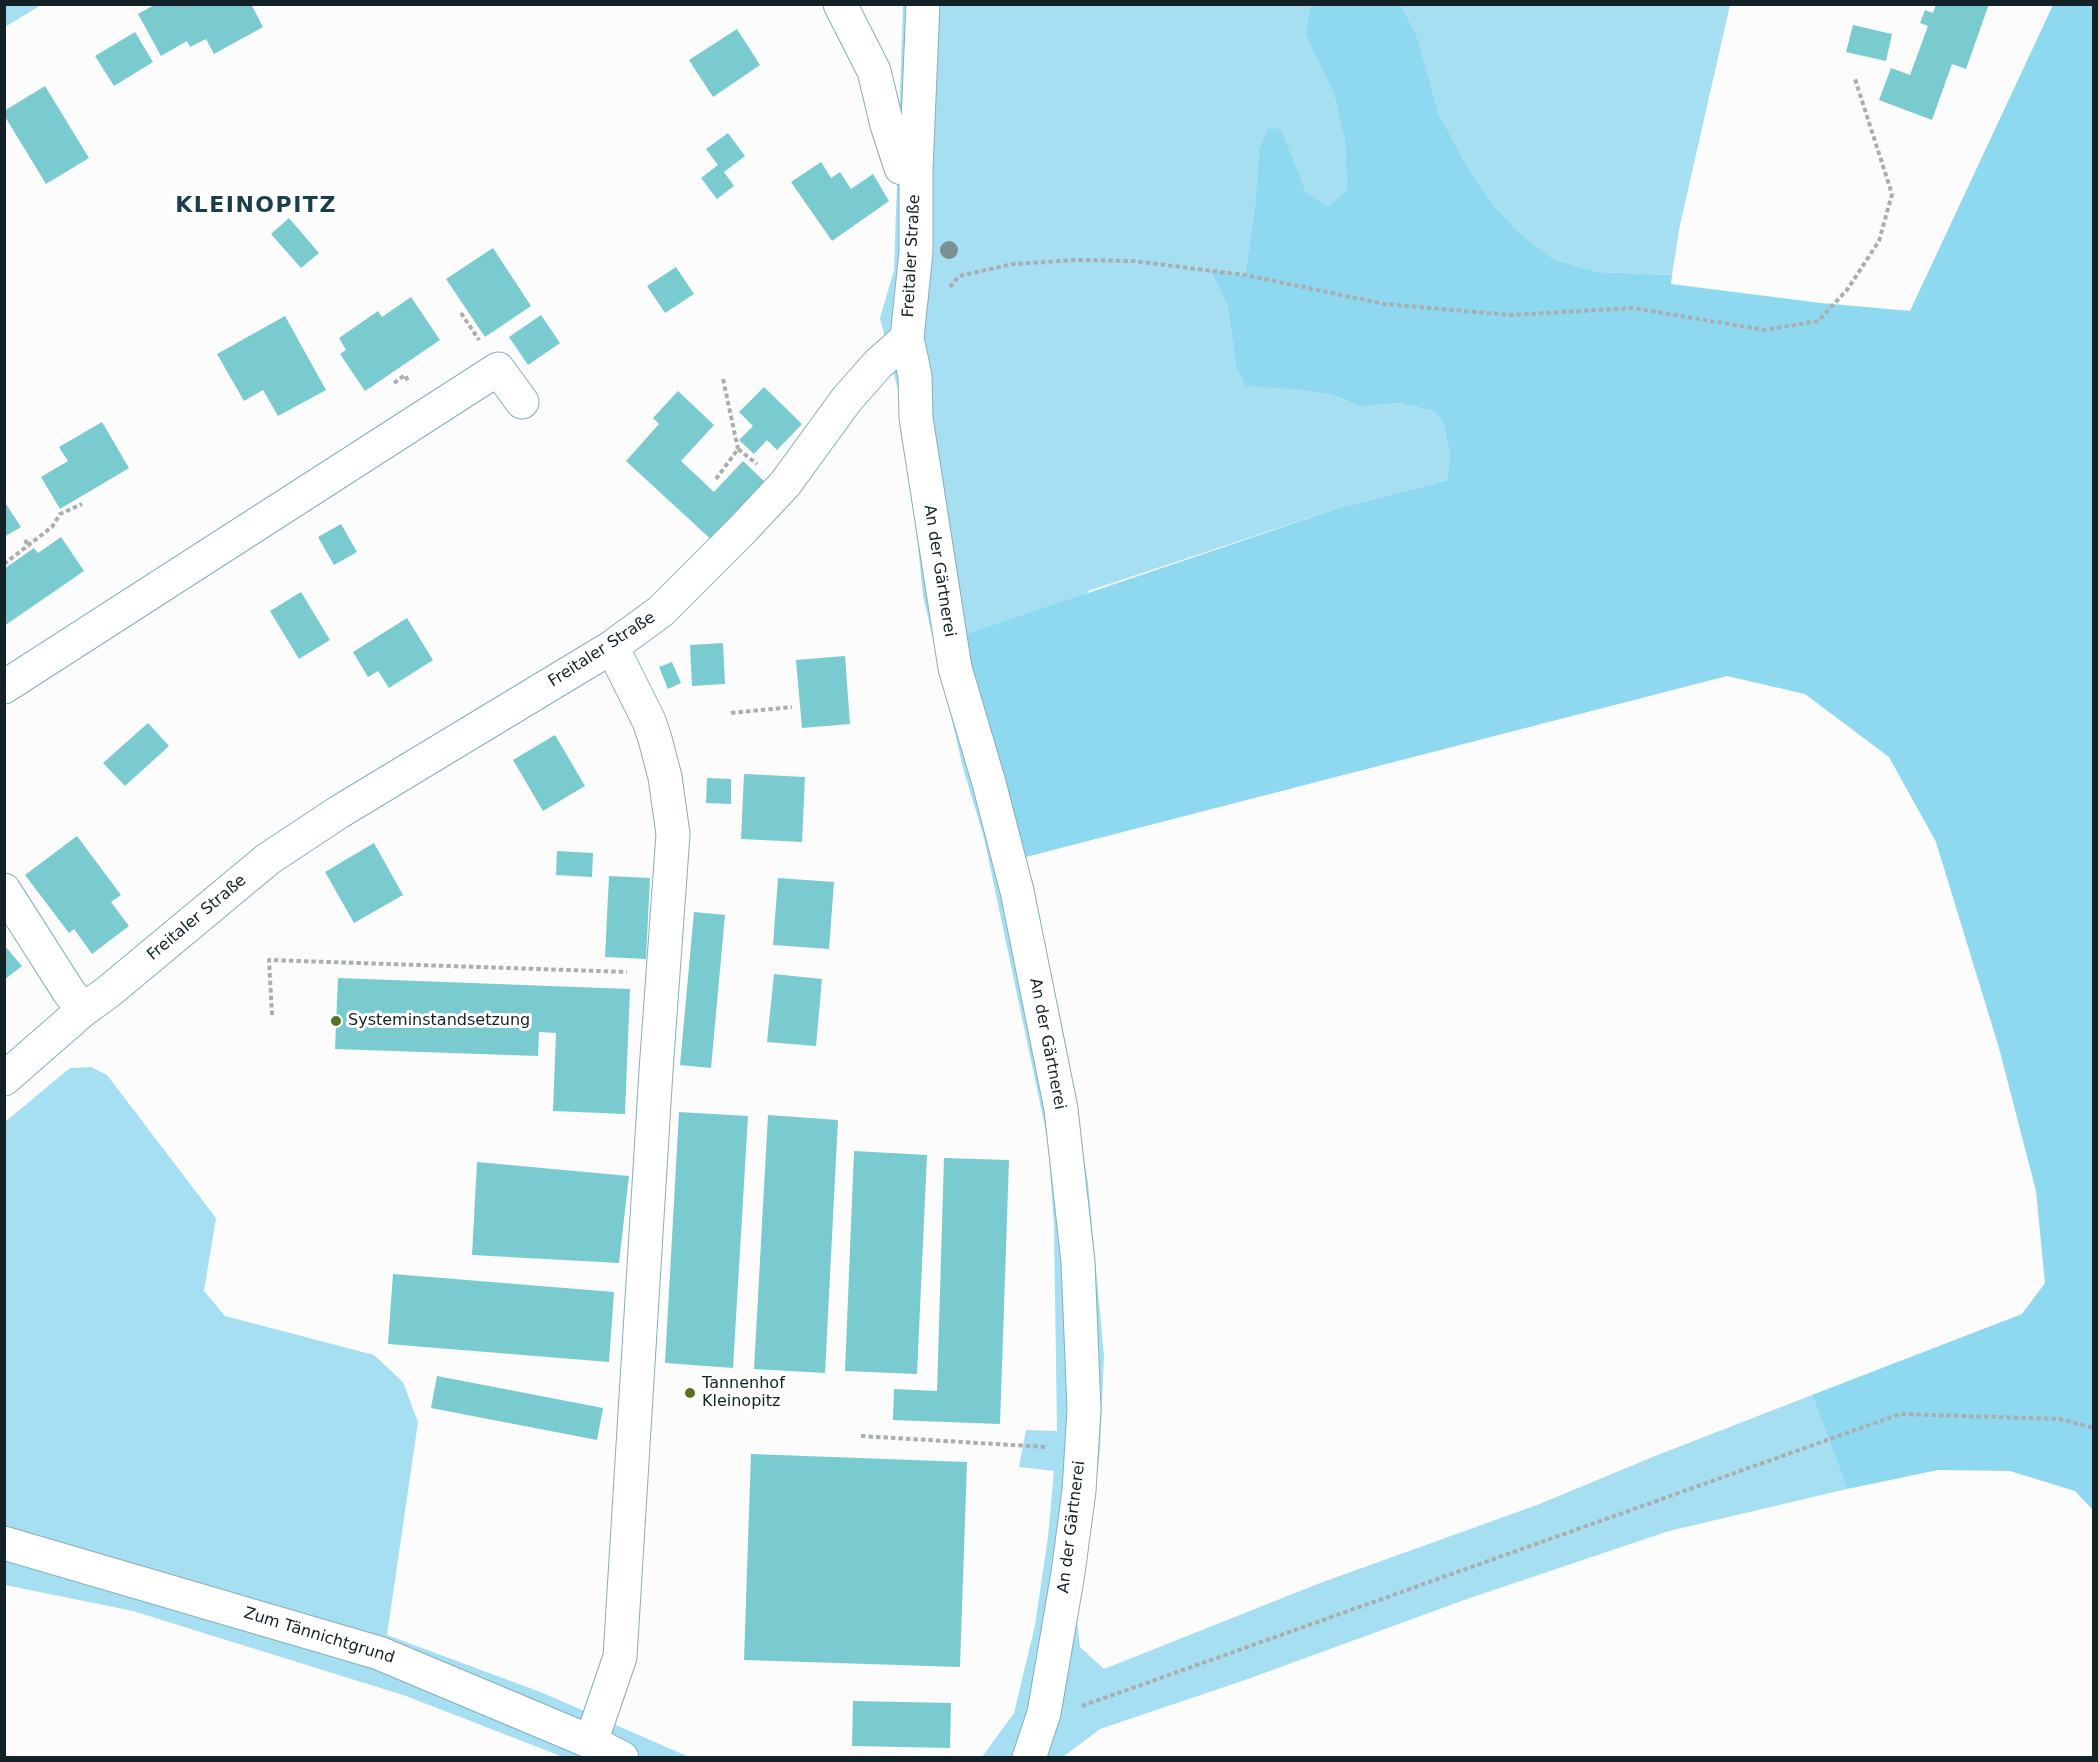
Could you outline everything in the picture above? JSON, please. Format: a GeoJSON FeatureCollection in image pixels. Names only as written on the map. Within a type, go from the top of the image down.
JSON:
{"type":"FeatureCollection","features":[{"type":"Feature","properties":{"kind":"street"},"geometry":{"type":"LineString","coordinates":[[840,4],[874,71],[887,125],[901,168],[916,169]]}},
{"type":"Feature","properties":{"kind":"street","name":"Freitaler Straße"},"geometry":{"type":"LineString","coordinates":[[4,1079],[83,1010],[108,992],[268,859],[339,812],[612,647],[661,611],[785,484],[866,376],[907,338],[916,252],[916,169],[923,4]]}},
{"type":"Feature","properties":{"kind":"street","name":"An der Gärtnerei"},"geometry":{"type":"LineString","coordinates":[[907,338],[915,376],[916,418],[926,488],[955,668],[989,783],[1017,891],[1061,1109],[1078,1262],[1084,1409],[1078,1491],[1068,1574],[1043,1717],[1029,1758]]}},
{"type":"Feature","properties":{"kind":"street"},"geometry":{"type":"LineString","coordinates":[[4,687],[498,369],[522,402]]}},
{"type":"Feature","properties":{"kind":"street"},"geometry":{"type":"LineString","coordinates":[[591,1742],[620,1657],[673,834],[665,777],[649,721],[612,647]]}},
{"type":"Feature","properties":{"kind":"street"},"geometry":{"type":"LineString","coordinates":[[4,890],[83,1010]]}},
{"type":"Feature","properties":{"kind":"street","name":"Zum Tännichtgrund"},"geometry":{"type":"LineString","coordinates":[[4,1543],[379,1653],[591,1742],[622,1758]]}},
{"type":"Feature","properties":{"kind":"street"},"geometry":{"type":"LineString","coordinates":[[1003,1758],[1043,1717]]}},
{"type":"Feature","properties":{"kind":"path"},"geometry":{"type":"LineString","coordinates":[[944,294],[959,276],[1013,264],[1075,260],[1133,261],[1245,275],[1385,304],[1510,315],[1633,308],[1765,330],[1818,321],[1847,290],[1879,241],[1892,194],[1855,79]]}},
{"type":"Feature","properties":{"kind":"path"},"geometry":{"type":"LineString","coordinates":[[723,379],[738,449],[766,470]]}},
{"type":"Feature","properties":{"kind":"path"},"geometry":{"type":"LineString","coordinates":[[716,479],[738,449]]}},
{"type":"Feature","properties":{"kind":"path"},"geometry":{"type":"LineString","coordinates":[[4,564],[52,527],[60,514],[82,504]]}},
{"type":"Feature","properties":{"kind":"path"},"geometry":{"type":"LineString","coordinates":[[25,540],[29,547]]}},
{"type":"Feature","properties":{"kind":"path"},"geometry":{"type":"LineString","coordinates":[[731,713],[792,707]]}},
{"type":"Feature","properties":{"kind":"path"},"geometry":{"type":"LineString","coordinates":[[272,1015],[269,960],[664,973]]}},
{"type":"Feature","properties":{"kind":"path"},"geometry":{"type":"LineString","coordinates":[[1043,1717],[1900,1414],[2060,1419],[2094,1428]]}},
{"type":"Feature","properties":{"kind":"path"},"geometry":{"type":"LineString","coordinates":[[861,1436],[1081,1449]]}},
{"type":"Feature","properties":{"kind":"shaded area"},"geometry":{"type":"Polygon","coordinates":[[[5,4],[41,4],[41,5],[5,27],[5,4]]]}},
{"type":"Feature","properties":{"kind":"shaded area"},"geometry":{"type":"Polygon","coordinates":[[[1321,4],[1401,5],[1417,36],[1439,114],[1467,166],[1495,207],[1522,235],[1555,260],[1599,272],[1672,275],[1671,284],[1821,303],[1910,311],[2053,5],[2093,5],[2093,1510],[2075,1491],[2010,1471],[1938,1470],[1847,1489],[1812,1395],[2022,1314],[2045,1283],[2036,1191],[1999,1048],[1936,842],[1889,757],[1805,694],[1727,676],[1022,858],[961,636],[1336,509],[1447,480],[1450,454],[1443,422],[1433,411],[1399,403],[1361,407],[1333,395],[1246,386],[1236,365],[1227,305],[1211,271],[1245,275],[1255,205],[1259,150],[1269,127],[1281,130],[1306,192],[1328,207],[1347,190],[1345,141],[1333,92],[1305,34],[1310,8],[1321,4]]]}},
{"type":"Feature","properties":{"kind":"shaded area"},"geometry":{"type":"Polygon","coordinates":[[[903,5],[1321,5],[1310,8],[1305,34],[1333,92],[1345,141],[1347,190],[1328,208],[1306,192],[1293,162],[1259,150],[1255,205],[1245,275],[1212,272],[1227,305],[1236,365],[1292,389],[1333,395],[1361,407],[1399,403],[1433,411],[1443,422],[1450,454],[1447,480],[1336,509],[1088,591],[1022,858],[1065,1040],[1088,1183],[1104,1355],[1100,1450],[1076,1612],[1080,1647],[1104,1669],[1320,1583],[1537,1505],[1812,1395],[1847,1489],[1669,1531],[1467,1599],[1245,1680],[1100,1729],[1063,1757],[982,1757],[1014,1713],[1035,1625],[1048,1537],[1054,1471],[1019,1467],[1026,1430],[1057,1431],[1054,1227],[1048,1141],[984,838],[963,768],[923,596],[905,418],[880,318],[894,270],[903,5]]]}},
{"type":"Feature","properties":{"kind":"shaded area"},"geometry":{"type":"Polygon","coordinates":[[[1401,5],[1730,5],[1680,225],[1672,275],[1599,272],[1555,260],[1522,235],[1495,207],[1467,166],[1439,114],[1417,36],[1401,5]]]}},
{"type":"Feature","properties":{"kind":"shaded area"},"geometry":{"type":"Polygon","coordinates":[[[91,1067],[107,1075],[216,1218],[204,1291],[225,1316],[374,1355],[403,1382],[418,1422],[387,1635],[543,1693],[689,1757],[563,1757],[406,1696],[133,1611],[5,1585],[5,1122],[70,1068],[91,1067]]]}},
{"type":"Feature","properties":{"kind":"building"},"geometry":{"type":"Polygon","coordinates":[[[156,4],[251,4],[263,27],[214,54],[206,39],[190,47],[187,41],[161,56],[138,14],[156,4]]]}},
{"type":"Feature","properties":{"kind":"building"},"geometry":{"type":"Polygon","coordinates":[[[1936,4],[1989,4],[1966,69],[1952,64],[1932,120],[1879,100],[1891,68],[1910,75],[1928,26],[1920,23],[1925,10],[1933,13],[1936,4]]]}},
{"type":"Feature","properties":{"kind":"building"},"geometry":{"type":"Polygon","coordinates":[[[1853,25],[1892,34],[1886,61],[1846,52],[1853,25]]]}},
{"type":"Feature","properties":{"kind":"building"},"geometry":{"type":"Polygon","coordinates":[[[737,29],[760,65],[713,97],[689,60],[737,29]]]}},
{"type":"Feature","properties":{"kind":"building"},"geometry":{"type":"Polygon","coordinates":[[[135,32],[153,62],[114,86],[95,56],[135,32]]]}},
{"type":"Feature","properties":{"kind":"building"},"geometry":{"type":"Polygon","coordinates":[[[45,86],[89,158],[46,184],[4,115],[4,111],[45,86]]]}},
{"type":"Feature","properties":{"kind":"building"},"geometry":{"type":"Polygon","coordinates":[[[728,133],[745,156],[724,172],[734,186],[717,199],[701,178],[718,165],[706,149],[728,133]]]}},
{"type":"Feature","properties":{"kind":"building"},"geometry":{"type":"Polygon","coordinates":[[[821,162],[831,178],[840,172],[851,189],[873,174],[889,201],[832,241],[791,182],[821,162]]]}},
{"type":"Feature","properties":{"kind":"building"},"geometry":{"type":"Polygon","coordinates":[[[289,218],[319,253],[301,268],[271,234],[289,218]]]}},
{"type":"Feature","properties":{"kind":"building"},"geometry":{"type":"Polygon","coordinates":[[[493,248],[531,306],[485,337],[446,279],[493,248]]]}},
{"type":"Feature","properties":{"kind":"building"},"geometry":{"type":"Polygon","coordinates":[[[676,267],[694,294],[665,313],[647,286],[676,267]]]}},
{"type":"Feature","properties":{"kind":"building"},"geometry":{"type":"Polygon","coordinates":[[[411,297],[440,340],[365,391],[340,354],[346,350],[339,338],[378,311],[382,317],[411,297]]]}},
{"type":"Feature","properties":{"kind":"building"},"geometry":{"type":"Polygon","coordinates":[[[541,315],[560,343],[528,365],[509,337],[541,315]]]}},
{"type":"Feature","properties":{"kind":"building"},"geometry":{"type":"Polygon","coordinates":[[[285,316],[326,390],[278,416],[263,390],[244,401],[217,354],[285,316]]]}},
{"type":"Feature","properties":{"kind":"building"},"geometry":{"type":"Polygon","coordinates":[[[764,387],[802,424],[777,450],[767,440],[754,454],[739,440],[753,426],[739,412],[764,387]]]}},
{"type":"Feature","properties":{"kind":"building"},"geometry":{"type":"Polygon","coordinates":[[[678,391],[714,425],[681,461],[714,492],[743,461],[768,485],[715,543],[626,461],[659,424],[653,418],[678,391]]]}},
{"type":"Feature","properties":{"kind":"building"},"geometry":{"type":"Polygon","coordinates":[[[102,422],[129,468],[60,509],[41,477],[68,461],[59,447],[102,422]]]}},
{"type":"Feature","properties":{"kind":"building"},"geometry":{"type":"Polygon","coordinates":[[[4,501],[21,527],[4,537],[4,501]]]}},
{"type":"Feature","properties":{"kind":"building"},"geometry":{"type":"Polygon","coordinates":[[[341,524],[357,552],[334,565],[318,537],[341,524]]]}},
{"type":"Feature","properties":{"kind":"building"},"geometry":{"type":"Polygon","coordinates":[[[61,537],[84,571],[4,626],[4,569],[34,548],[38,553],[61,537]]]}},
{"type":"Feature","properties":{"kind":"building"},"geometry":{"type":"Polygon","coordinates":[[[301,592],[330,640],[299,659],[270,611],[301,592]]]}},
{"type":"Feature","properties":{"kind":"building"},"geometry":{"type":"Polygon","coordinates":[[[407,618],[433,660],[389,688],[378,671],[368,677],[353,652],[407,618]]]}},
{"type":"Feature","properties":{"kind":"building"},"geometry":{"type":"Polygon","coordinates":[[[723,643],[725,684],[692,686],[690,645],[723,643]]]}},
{"type":"Feature","properties":{"kind":"building"},"geometry":{"type":"Polygon","coordinates":[[[845,656],[850,724],[802,728],[796,660],[845,656]]]}},
{"type":"Feature","properties":{"kind":"building"},"geometry":{"type":"Polygon","coordinates":[[[672,662],[681,683],[668,689],[659,667],[672,662]]]}},
{"type":"Feature","properties":{"kind":"building"},"geometry":{"type":"Polygon","coordinates":[[[148,723],[169,746],[125,786],[103,763],[148,723]]]}},
{"type":"Feature","properties":{"kind":"building"},"geometry":{"type":"Polygon","coordinates":[[[555,735],[585,786],[543,811],[513,760],[555,735]]]}},
{"type":"Feature","properties":{"kind":"building"},"geometry":{"type":"Polygon","coordinates":[[[744,774],[805,777],[802,842],[741,839],[744,774]]]}},
{"type":"Feature","properties":{"kind":"building"},"geometry":{"type":"Polygon","coordinates":[[[707,778],[731,779],[731,804],[706,803],[707,778]]]}},
{"type":"Feature","properties":{"kind":"building"},"geometry":{"type":"Polygon","coordinates":[[[77,836],[121,895],[111,902],[129,926],[92,954],[74,929],[69,933],[25,875],[77,836]]]}},
{"type":"Feature","properties":{"kind":"building"},"geometry":{"type":"Polygon","coordinates":[[[374,843],[403,895],[354,923],[325,872],[374,843]]]}},
{"type":"Feature","properties":{"kind":"building"},"geometry":{"type":"Polygon","coordinates":[[[557,851],[593,853],[592,877],[556,875],[557,851]]]}},
{"type":"Feature","properties":{"kind":"building"},"geometry":{"type":"Polygon","coordinates":[[[609,876],[650,878],[646,959],[605,957],[609,876]]]}},
{"type":"Feature","properties":{"kind":"building"},"geometry":{"type":"Polygon","coordinates":[[[778,878],[834,882],[829,949],[773,945],[778,878]]]}},
{"type":"Feature","properties":{"kind":"building"},"geometry":{"type":"Polygon","coordinates":[[[694,912],[725,915],[711,1068],[680,1065],[694,912]]]}},
{"type":"Feature","properties":{"kind":"building"},"geometry":{"type":"Polygon","coordinates":[[[4,945],[22,966],[4,980],[4,945]]]}},
{"type":"Feature","properties":{"kind":"building"},"geometry":{"type":"Polygon","coordinates":[[[774,974],[822,979],[816,1046],[767,1042],[774,974]]]}},
{"type":"Feature","properties":{"kind":"building"},"geometry":{"type":"Polygon","coordinates":[[[338,978],[630,989],[625,1114],[553,1111],[556,1033],[539,1032],[538,1056],[335,1049],[338,978]]]}},
{"type":"Feature","properties":{"kind":"building"},"geometry":{"type":"Polygon","coordinates":[[[679,1112],[748,1116],[733,1368],[665,1363],[679,1112]]]}},
{"type":"Feature","properties":{"kind":"building"},"geometry":{"type":"Polygon","coordinates":[[[768,1115],[838,1120],[825,1373],[754,1369],[768,1115]]]}},
{"type":"Feature","properties":{"kind":"building"},"geometry":{"type":"Polygon","coordinates":[[[854,1151],[927,1155],[917,1374],[845,1371],[854,1151]]]}},
{"type":"Feature","properties":{"kind":"building"},"geometry":{"type":"Polygon","coordinates":[[[944,1158],[1009,1160],[1000,1424],[893,1420],[894,1389],[937,1391],[944,1158]]]}},
{"type":"Feature","properties":{"kind":"building"},"geometry":{"type":"Polygon","coordinates":[[[477,1162],[629,1176],[619,1263],[472,1255],[477,1162]]]}},
{"type":"Feature","properties":{"kind":"building"},"geometry":{"type":"Polygon","coordinates":[[[393,1274],[614,1292],[609,1362],[388,1344],[393,1274]]]}},
{"type":"Feature","properties":{"kind":"building"},"geometry":{"type":"Polygon","coordinates":[[[437,1376],[603,1408],[597,1440],[431,1408],[437,1376]]]}},
{"type":"Feature","properties":{"kind":"building"},"geometry":{"type":"Polygon","coordinates":[[[751,1454],[967,1462],[960,1667],[744,1660],[751,1454]]]}},
{"type":"Feature","properties":{"kind":"building"},"geometry":{"type":"Polygon","coordinates":[[[853,1701],[951,1703],[950,1748],[852,1746],[853,1701]]]}},
{"type":"Feature","properties":{"kind":"place","name":"Systeminstandsetzung"},"geometry":{"type":"Point","coordinates":[336,1021]}},
{"type":"Feature","properties":{"kind":"place","name":"Tannenhof Kleinopitz"},"geometry":{"type":"Point","coordinates":[690,1393]}},
{"type":"Feature","properties":{"kind":"district","name":"KLEINOPITZ"},"geometry":{"type":"Point","coordinates":[256,206]}}]}
